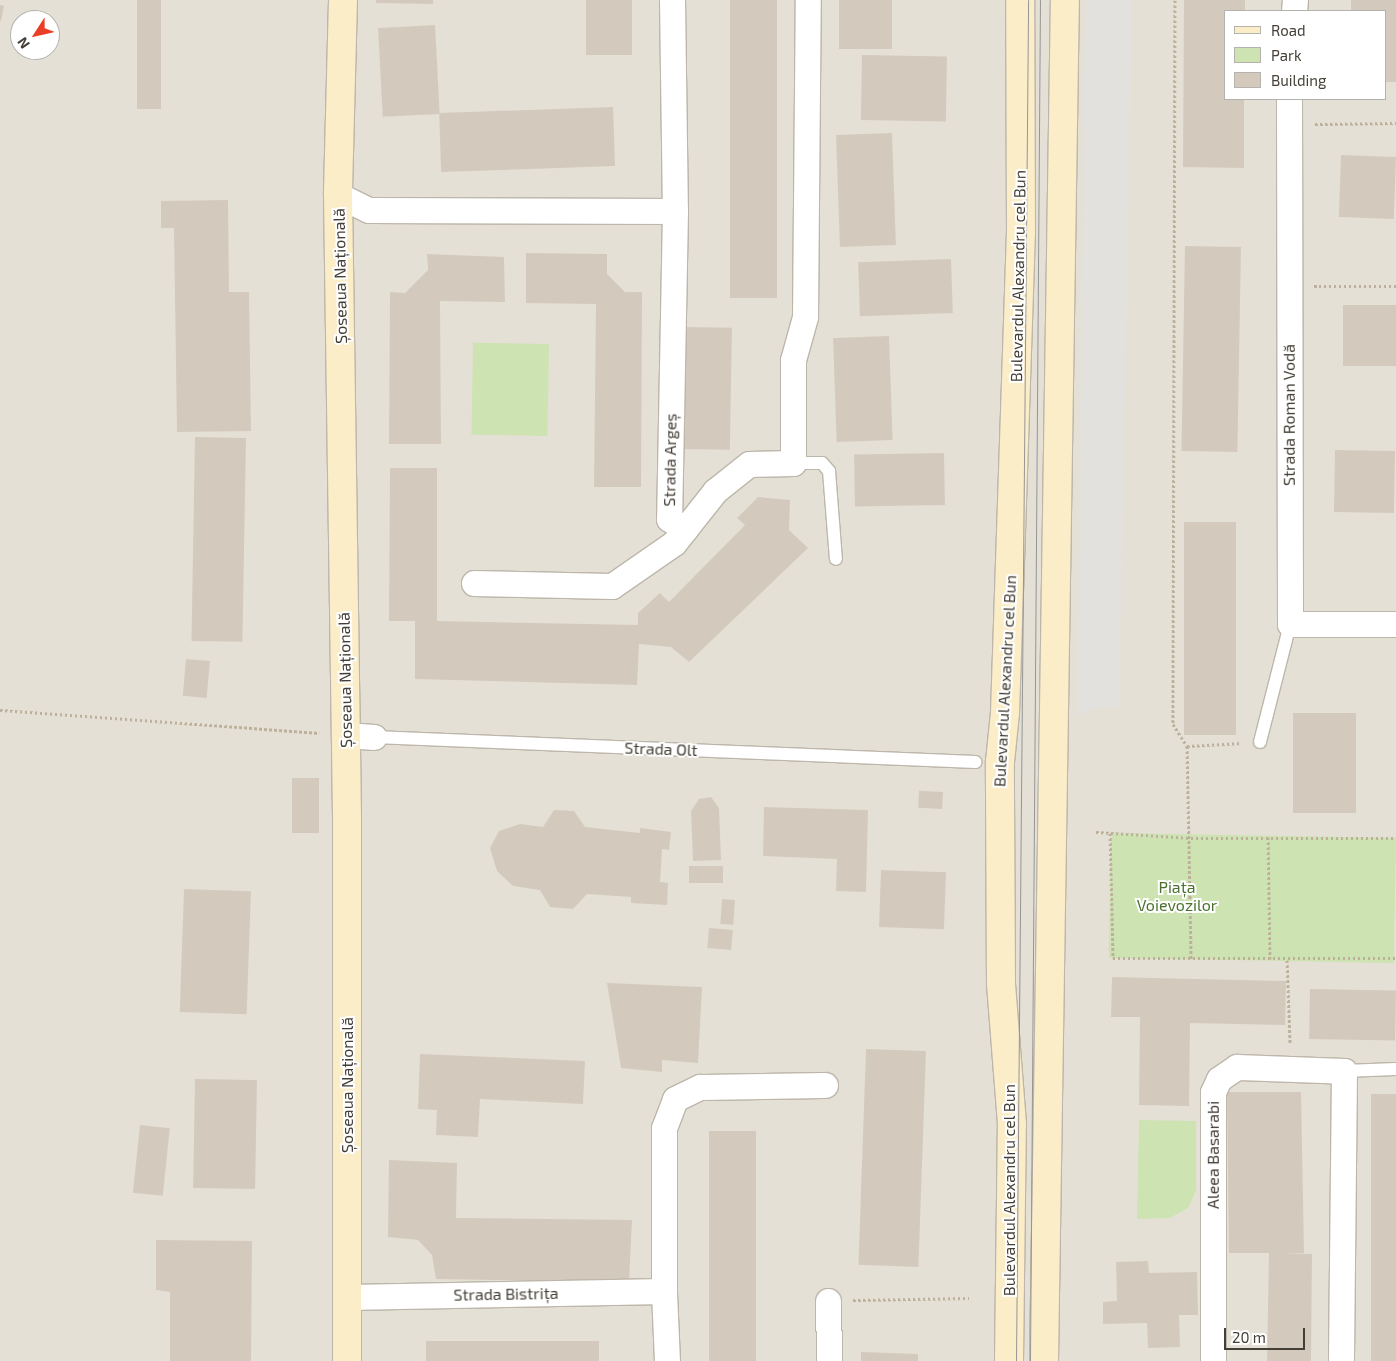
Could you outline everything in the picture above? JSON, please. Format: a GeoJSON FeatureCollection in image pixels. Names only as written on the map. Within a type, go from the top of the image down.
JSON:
{"type":"FeatureCollection","features":[{"type":"Feature","properties":{"kind":"main road","name":"Șoseaua Națională"},"geometry":{"type":"LineString","coordinates":[[342,0],[338,195],[346,735],[347,1361]]}},
{"type":"Feature","properties":{"kind":"main road","name":"Bulevardul Alexandru cel Bun"},"geometry":{"type":"LineString","coordinates":[[1009,1361],[1012,1124],[1001,984],[1000,822],[1021,233],[1020,0]]}},
{"type":"Feature","properties":{"kind":"main road"},"geometry":{"type":"LineString","coordinates":[[1044,1361],[1064,0]]}},
{"type":"Feature","properties":{"kind":"street","name":"Strada Argeș"},"geometry":{"type":"LineString","coordinates":[[474,583],[612,586],[674,543],[685,529],[669,519],[675,211],[672,0]]}},
{"type":"Feature","properties":{"kind":"street"},"geometry":{"type":"LineString","coordinates":[[685,529],[714,491],[749,464],[793,463],[793,360],[805,317],[808,0]]}},
{"type":"Feature","properties":{"kind":"street","name":"Strada Roman Vodă"},"geometry":{"type":"LineString","coordinates":[[1288,100],[1290,624]]}},
{"type":"Feature","properties":{"kind":"street"},"geometry":{"type":"LineString","coordinates":[[338,195],[369,210],[675,211]]}},
{"type":"Feature","properties":{"kind":"street"},"geometry":{"type":"LineString","coordinates":[[1290,624],[1396,624]]}},
{"type":"Feature","properties":{"kind":"street","name":"Strada Olt"},"geometry":{"type":"LineString","coordinates":[[346,735],[374,737]]}},
{"type":"Feature","properties":{"kind":"street","name":"Aleea Basarabi"},"geometry":{"type":"LineString","coordinates":[[1214,1361],[1213,1092],[1219,1079],[1237,1067],[1292,1071],[1344,1071]]}},
{"type":"Feature","properties":{"kind":"street"},"geometry":{"type":"LineString","coordinates":[[1341,1361],[1344,1071]]}},
{"type":"Feature","properties":{"kind":"street"},"geometry":{"type":"LineString","coordinates":[[667,1361],[664,1292],[664,1128],[675,1099],[700,1087],[825,1085]]}},
{"type":"Feature","properties":{"kind":"street","name":"Strada Bistrița"},"geometry":{"type":"LineString","coordinates":[[347,1297],[664,1292]]}},
{"type":"Feature","properties":{"kind":"street"},"geometry":{"type":"LineString","coordinates":[[828,1301],[829,1361]]}},
{"type":"Feature","properties":{"kind":"lane"},"geometry":{"type":"LineString","coordinates":[[793,463],[822,462],[830,471],[836,559]]}},
{"type":"Feature","properties":{"kind":"lane"},"geometry":{"type":"LineString","coordinates":[[1260,742],[1290,624]]}},
{"type":"Feature","properties":{"kind":"lane","name":"Strada Olt"},"geometry":{"type":"LineString","coordinates":[[374,737],[975,762]]}},
{"type":"Feature","properties":{"kind":"lane","name":"Aleea Basarabi"},"geometry":{"type":"LineString","coordinates":[[1344,1071],[1396,1069]]}},
{"type":"Feature","properties":{"kind":"path"},"geometry":{"type":"LineString","coordinates":[[1175,0],[1173,724],[1187,746],[1191,838],[1191,959]]}},
{"type":"Feature","properties":{"kind":"path"},"geometry":{"type":"LineString","coordinates":[[1287,124],[1396,123]]}},
{"type":"Feature","properties":{"kind":"path"},"geometry":{"type":"LineString","coordinates":[[1288,285],[1396,286]]}},
{"type":"Feature","properties":{"kind":"path"},"geometry":{"type":"LineString","coordinates":[[0,710],[232,728],[299,731]]}},
{"type":"Feature","properties":{"kind":"path"},"geometry":{"type":"LineString","coordinates":[[1187,746],[1260,742]]}},
{"type":"Feature","properties":{"kind":"path"},"geometry":{"type":"LineString","coordinates":[[1096,832],[1191,838],[1396,838]]}},
{"type":"Feature","properties":{"kind":"path"},"geometry":{"type":"LineString","coordinates":[[1110,833],[1113,958],[1287,960],[1396,958]]}},
{"type":"Feature","properties":{"kind":"path"},"geometry":{"type":"LineString","coordinates":[[1268,837],[1270,959]]}},
{"type":"Feature","properties":{"kind":"path"},"geometry":{"type":"LineString","coordinates":[[1287,960],[1292,1071]]}},
{"type":"Feature","properties":{"kind":"path"},"geometry":{"type":"LineString","coordinates":[[828,1301],[968,1298]]}},
{"type":"Feature","properties":{"kind":"shaded area"},"geometry":{"type":"Polygon","coordinates":[[[0,0],[1396,0],[1396,1361],[0,1361],[0,0]]]}},
{"type":"Feature","properties":{"kind":"shaded area"},"geometry":{"type":"Polygon","coordinates":[[[1085,0],[1132,0],[1119,707],[1095,708],[1077,716],[1085,0]]]}},
{"type":"Feature","properties":{"kind":"green space"},"geometry":{"type":"Polygon","coordinates":[[[473,343],[549,344],[547,436],[471,435],[473,343]]]}},
{"type":"Feature","properties":{"kind":"green space","name":"Piața Voievozilor"},"geometry":{"type":"Polygon","coordinates":[[[1111,833],[1396,838],[1394,963],[1109,958],[1111,833]]]}},
{"type":"Feature","properties":{"kind":"green space"},"geometry":{"type":"Polygon","coordinates":[[[1139,1120],[1196,1121],[1196,1191],[1188,1208],[1170,1218],[1137,1219],[1139,1120]]]}},
{"type":"Feature","properties":{"kind":"building"},"geometry":{"type":"Polygon","coordinates":[[[137,0],[161,0],[161,109],[137,109],[137,0]]]}},
{"type":"Feature","properties":{"kind":"building"},"geometry":{"type":"Polygon","coordinates":[[[376,0],[433,0],[433,4],[376,3],[376,0]]]}},
{"type":"Feature","properties":{"kind":"building"},"geometry":{"type":"Polygon","coordinates":[[[586,0],[632,0],[632,55],[586,55],[586,0]]]}},
{"type":"Feature","properties":{"kind":"building"},"geometry":{"type":"Polygon","coordinates":[[[730,0],[777,0],[777,298],[730,298],[730,0]]]}},
{"type":"Feature","properties":{"kind":"building"},"geometry":{"type":"Polygon","coordinates":[[[839,0],[892,0],[892,49],[839,49],[839,0]]]}},
{"type":"Feature","properties":{"kind":"building"},"geometry":{"type":"Polygon","coordinates":[[[1184,0],[1245,0],[1245,10],[1224,10],[1224,100],[1244,100],[1244,168],[1183,167],[1184,0]]]}},
{"type":"Feature","properties":{"kind":"building"},"geometry":{"type":"Polygon","coordinates":[[[1351,0],[1396,0],[1396,82],[1386,82],[1386,10],[1351,10],[1351,0]]]}},
{"type":"Feature","properties":{"kind":"building"},"geometry":{"type":"Polygon","coordinates":[[[0,5],[4,6],[1,21],[0,21],[0,5]]]}},
{"type":"Feature","properties":{"kind":"building"},"geometry":{"type":"Polygon","coordinates":[[[435,25],[440,114],[383,117],[378,28],[435,25]]]}},
{"type":"Feature","properties":{"kind":"building"},"geometry":{"type":"Polygon","coordinates":[[[862,55],[947,56],[946,121],[861,120],[862,55]]]}},
{"type":"Feature","properties":{"kind":"building"},"geometry":{"type":"Polygon","coordinates":[[[613,107],[615,166],[441,172],[439,113],[613,107]]]}},
{"type":"Feature","properties":{"kind":"building"},"geometry":{"type":"Polygon","coordinates":[[[892,133],[896,245],[840,247],[836,135],[892,133]]]}},
{"type":"Feature","properties":{"kind":"building"},"geometry":{"type":"Polygon","coordinates":[[[1341,155],[1396,157],[1394,219],[1339,217],[1341,155]]]}},
{"type":"Feature","properties":{"kind":"building"},"geometry":{"type":"Polygon","coordinates":[[[228,200],[229,292],[249,292],[251,431],[177,432],[174,228],[161,228],[161,201],[228,200]]]}},
{"type":"Feature","properties":{"kind":"building"},"geometry":{"type":"Polygon","coordinates":[[[1185,246],[1241,247],[1237,452],[1181,451],[1185,246]]]}},
{"type":"Feature","properties":{"kind":"building"},"geometry":{"type":"Polygon","coordinates":[[[526,253],[607,254],[607,274],[625,292],[642,292],[641,487],[594,487],[596,304],[526,303],[526,253]]]}},
{"type":"Feature","properties":{"kind":"building"},"geometry":{"type":"Polygon","coordinates":[[[427,254],[504,257],[505,302],[440,301],[441,444],[389,444],[390,292],[405,293],[428,270],[427,254]]]}},
{"type":"Feature","properties":{"kind":"building"},"geometry":{"type":"Polygon","coordinates":[[[951,259],[953,313],[860,316],[858,262],[951,259]]]}},
{"type":"Feature","properties":{"kind":"building"},"geometry":{"type":"Polygon","coordinates":[[[1343,305],[1396,305],[1396,366],[1343,366],[1343,305]]]}},
{"type":"Feature","properties":{"kind":"building"},"geometry":{"type":"Polygon","coordinates":[[[682,327],[732,328],[730,450],[680,449],[682,327]]]}},
{"type":"Feature","properties":{"kind":"building"},"geometry":{"type":"Polygon","coordinates":[[[889,336],[893,440],[837,442],[833,338],[889,336]]]}},
{"type":"Feature","properties":{"kind":"building"},"geometry":{"type":"Polygon","coordinates":[[[195,437],[246,438],[242,642],[191,641],[195,437]]]}},
{"type":"Feature","properties":{"kind":"building"},"geometry":{"type":"Polygon","coordinates":[[[1335,450],[1395,451],[1394,513],[1334,512],[1335,450]]]}},
{"type":"Feature","properties":{"kind":"building"},"geometry":{"type":"Polygon","coordinates":[[[944,453],[945,505],[855,507],[854,455],[944,453]]]}},
{"type":"Feature","properties":{"kind":"building"},"geometry":{"type":"Polygon","coordinates":[[[390,468],[437,468],[437,621],[638,625],[638,613],[660,593],[669,602],[745,525],[737,518],[758,497],[790,500],[789,530],[808,548],[689,662],[671,647],[639,644],[637,685],[415,679],[415,621],[389,621],[390,468]]]}},
{"type":"Feature","properties":{"kind":"building"},"geometry":{"type":"Polygon","coordinates":[[[1184,522],[1236,522],[1236,735],[1184,735],[1184,522]]]}},
{"type":"Feature","properties":{"kind":"building"},"geometry":{"type":"Polygon","coordinates":[[[186,659],[210,661],[207,698],[183,696],[186,659]]]}},
{"type":"Feature","properties":{"kind":"building"},"geometry":{"type":"Polygon","coordinates":[[[1293,713],[1356,713],[1356,813],[1293,813],[1293,713]]]}},
{"type":"Feature","properties":{"kind":"building"},"geometry":{"type":"Polygon","coordinates":[[[292,778],[319,778],[319,833],[292,833],[292,778]]]}},
{"type":"Feature","properties":{"kind":"building"},"geometry":{"type":"Polygon","coordinates":[[[919,791],[943,792],[942,809],[918,808],[919,791]]]}},
{"type":"Feature","properties":{"kind":"building"},"geometry":{"type":"Polygon","coordinates":[[[711,797],[719,808],[721,860],[693,861],[691,811],[699,799],[711,797]]]}},
{"type":"Feature","properties":{"kind":"building"},"geometry":{"type":"Polygon","coordinates":[[[764,807],[868,810],[866,892],[836,891],[837,859],[763,856],[764,807]]]}},
{"type":"Feature","properties":{"kind":"building"},"geometry":{"type":"Polygon","coordinates":[[[554,810],[574,811],[585,827],[640,833],[640,828],[671,832],[669,850],[662,849],[660,882],[668,883],[667,905],[631,903],[631,897],[587,894],[573,909],[550,907],[540,890],[513,886],[497,871],[490,848],[499,831],[520,824],[543,827],[554,810]]]}},
{"type":"Feature","properties":{"kind":"building"},"geometry":{"type":"Polygon","coordinates":[[[689,866],[723,866],[723,883],[689,883],[689,866]]]}},
{"type":"Feature","properties":{"kind":"building"},"geometry":{"type":"Polygon","coordinates":[[[881,870],[946,872],[944,929],[879,927],[881,870]]]}},
{"type":"Feature","properties":{"kind":"building"},"geometry":{"type":"Polygon","coordinates":[[[184,889],[251,891],[247,1014],[180,1012],[184,889]]]}},
{"type":"Feature","properties":{"kind":"building"},"geometry":{"type":"Polygon","coordinates":[[[722,899],[735,900],[733,925],[720,924],[722,899]]]}},
{"type":"Feature","properties":{"kind":"building"},"geometry":{"type":"Polygon","coordinates":[[[709,928],[733,930],[731,950],[707,948],[709,928]]]}},
{"type":"Feature","properties":{"kind":"building"},"geometry":{"type":"Polygon","coordinates":[[[1112,977],[1286,981],[1285,1025],[1190,1023],[1189,1106],[1139,1105],[1140,1017],[1111,1017],[1112,977]]]}},
{"type":"Feature","properties":{"kind":"building"},"geometry":{"type":"Polygon","coordinates":[[[607,983],[702,987],[698,1063],[662,1060],[662,1072],[621,1068],[607,983]]]}},
{"type":"Feature","properties":{"kind":"building"},"geometry":{"type":"Polygon","coordinates":[[[1310,989],[1396,991],[1395,1040],[1309,1039],[1310,989]]]}},
{"type":"Feature","properties":{"kind":"building"},"geometry":{"type":"Polygon","coordinates":[[[866,1049],[926,1051],[918,1267],[858,1265],[866,1049]]]}},
{"type":"Feature","properties":{"kind":"building"},"geometry":{"type":"Polygon","coordinates":[[[420,1054],[585,1061],[583,1104],[480,1099],[478,1137],[436,1135],[437,1110],[418,1109],[420,1054]]]}},
{"type":"Feature","properties":{"kind":"building"},"geometry":{"type":"Polygon","coordinates":[[[195,1079],[257,1080],[255,1189],[193,1188],[195,1079]]]}},
{"type":"Feature","properties":{"kind":"building"},"geometry":{"type":"Polygon","coordinates":[[[1227,1092],[1301,1092],[1304,1253],[1283,1253],[1312,1254],[1311,1361],[1267,1361],[1269,1253],[1229,1253],[1227,1092]]]}},
{"type":"Feature","properties":{"kind":"building"},"geometry":{"type":"Polygon","coordinates":[[[1371,1094],[1396,1094],[1396,1361],[1371,1361],[1371,1094]]]}},
{"type":"Feature","properties":{"kind":"building"},"geometry":{"type":"Polygon","coordinates":[[[140,1125],[170,1128],[163,1196],[133,1193],[140,1125]]]}},
{"type":"Feature","properties":{"kind":"building"},"geometry":{"type":"Polygon","coordinates":[[[709,1131],[756,1131],[756,1361],[709,1361],[709,1131]]]}},
{"type":"Feature","properties":{"kind":"building"},"geometry":{"type":"Polygon","coordinates":[[[389,1160],[457,1163],[456,1218],[632,1220],[629,1282],[436,1279],[432,1255],[418,1240],[388,1237],[389,1160]]]}},
{"type":"Feature","properties":{"kind":"building"},"geometry":{"type":"Polygon","coordinates":[[[156,1240],[252,1241],[251,1361],[170,1361],[170,1292],[156,1290],[156,1240]]]}},
{"type":"Feature","properties":{"kind":"building"},"geometry":{"type":"Polygon","coordinates":[[[1148,1261],[1149,1273],[1197,1272],[1198,1315],[1179,1315],[1180,1347],[1148,1348],[1147,1323],[1103,1324],[1103,1302],[1117,1301],[1116,1262],[1148,1261]]]}},
{"type":"Feature","properties":{"kind":"building"},"geometry":{"type":"Polygon","coordinates":[[[426,1341],[599,1341],[599,1361],[426,1361],[426,1341]]]}},
{"type":"Feature","properties":{"kind":"building"},"geometry":{"type":"Polygon","coordinates":[[[861,1352],[918,1354],[918,1361],[861,1361],[861,1352]]]}},
{"type":"Feature","properties":{"kind":"tram line"},"geometry":{"type":"LineString","coordinates":[[1016,1361],[1028,0]]}},
{"type":"Feature","properties":{"kind":"tram line"},"geometry":{"type":"LineString","coordinates":[[1030,1361],[1040,0]]}}]}
